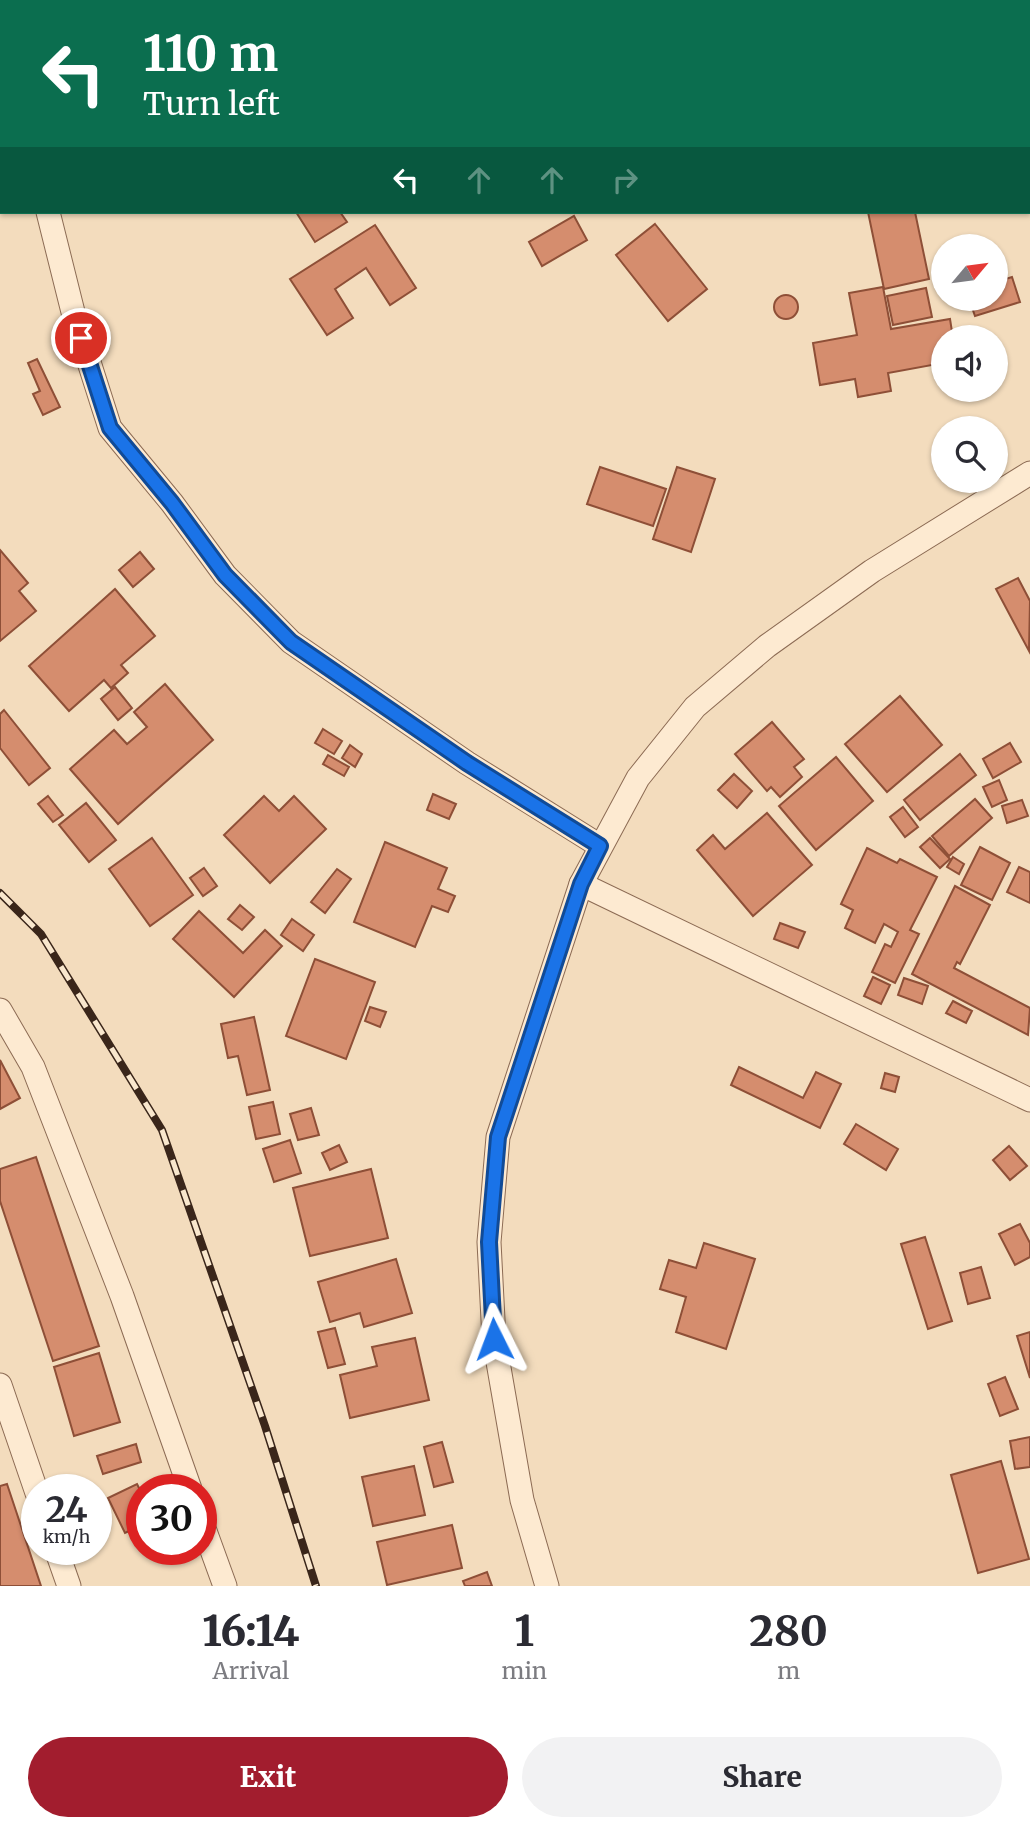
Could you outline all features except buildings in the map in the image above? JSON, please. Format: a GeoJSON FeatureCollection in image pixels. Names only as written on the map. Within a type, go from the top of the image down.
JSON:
{"type":"FeatureCollection","features":[{"type":"Feature","properties":{"kind":"street"},"geometry":{"type":"LineString","coordinates":[[48,214],[72,312],[110,428],[172,503],[225,575],[291,642],[467,763],[600,846]]}},
{"type":"Feature","properties":{"kind":"street"},"geometry":{"type":"LineString","coordinates":[[547,1586],[522,1500],[494,1339],[489,1242],[498,1137],[581,884],[638,778],[695,707],[767,646],[872,571],[1030,473]]}},
{"type":"Feature","properties":{"kind":"street"},"geometry":{"type":"LineString","coordinates":[[581,884],[1030,1100]]}},
{"type":"Feature","properties":{"kind":"street"},"geometry":{"type":"LineString","coordinates":[[0,1010],[38,1079],[122,1296],[185,1474]]}},
{"type":"Feature","properties":{"kind":"street"},"geometry":{"type":"LineString","coordinates":[[0,1385],[30,1474]]}},
{"type":"Feature","properties":{"kind":"street"},"geometry":{"type":"LineString","coordinates":[[217,1564],[225,1586]]}},
{"type":"Feature","properties":{"kind":"street"},"geometry":{"type":"LineString","coordinates":[[62,1565],[69,1586]]}},
{"type":"Feature","properties":{"kind":"railway"},"geometry":{"type":"LineString","coordinates":[[0,893],[41,934],[162,1130],[265,1426],[316,1586]]}},
{"type":"Feature","properties":{"kind":"route"},"geometry":{"type":"LineString","coordinates":[[81,338],[110,428],[172,503],[225,575],[291,642],[467,763],[600,846],[581,884],[498,1137],[489,1242],[494,1339]]}}]}
